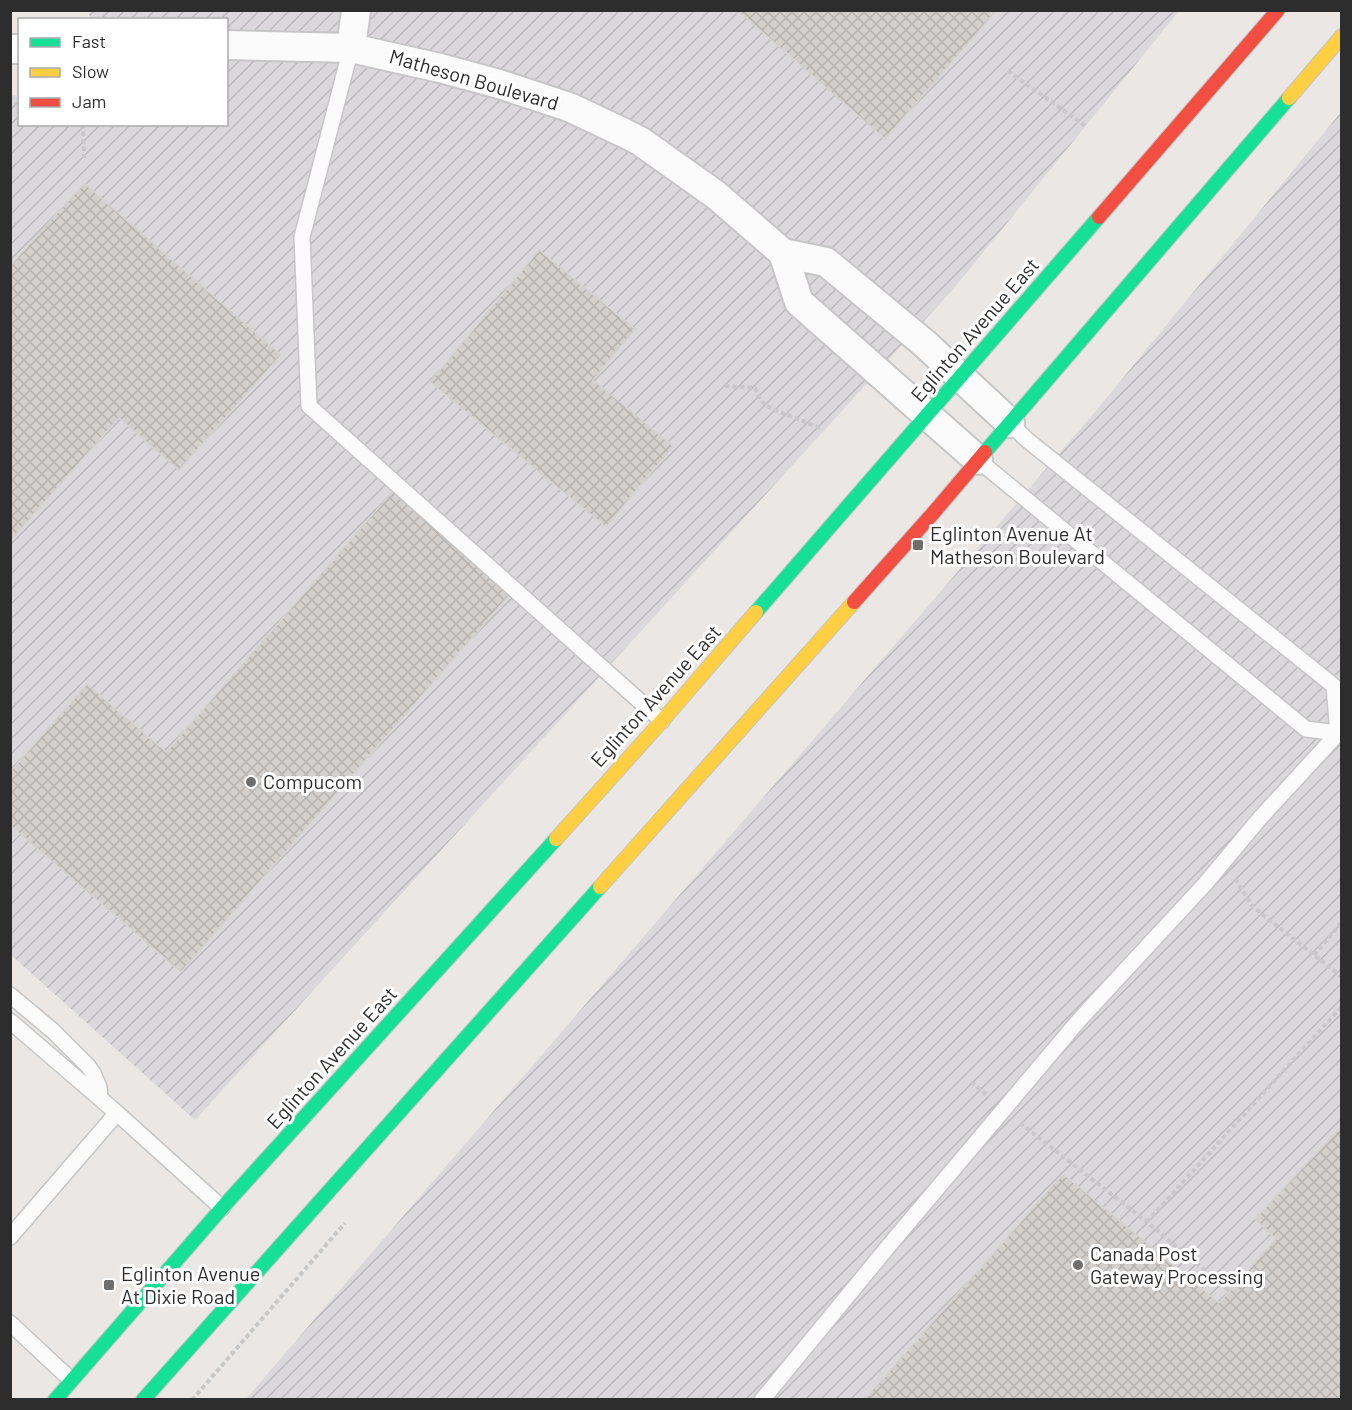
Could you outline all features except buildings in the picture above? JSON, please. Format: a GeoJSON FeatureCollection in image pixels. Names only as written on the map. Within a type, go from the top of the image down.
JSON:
{"type":"FeatureCollection","features":[{"type":"Feature","properties":{"kind":"main road","name":"Eglinton Avenue East"},"geometry":{"type":"LineString","coordinates":[[54,1400],[222,1208],[663,720],[1278,10]]}},
{"type":"Feature","properties":{"kind":"main road"},"geometry":{"type":"LineString","coordinates":[[142,1400],[935,511],[1341,36]]}},
{"type":"Feature","properties":{"kind":"street"},"geometry":{"type":"LineString","coordinates":[[351,48],[356,10]]}},
{"type":"Feature","properties":{"kind":"street","name":"Matheson Boulevard"},"geometry":{"type":"LineString","coordinates":[[228,45],[351,48],[440,68],[569,107],[640,141],[716,195],[783,253],[826,262],[924,343],[1010,423]]}},
{"type":"Feature","properties":{"kind":"street"},"geometry":{"type":"LineString","coordinates":[[783,253],[799,302],[978,460]]}},
{"type":"Feature","properties":{"kind":"lane"},"geometry":{"type":"LineString","coordinates":[[351,48],[302,237],[309,406],[663,720]]}},
{"type":"Feature","properties":{"kind":"lane"},"geometry":{"type":"LineString","coordinates":[[1010,423],[1026,439],[1334,686],[1340,731]]}},
{"type":"Feature","properties":{"kind":"lane"},"geometry":{"type":"LineString","coordinates":[[978,460],[1306,729],[1340,731]]}},
{"type":"Feature","properties":{"kind":"lane"},"geometry":{"type":"LineString","coordinates":[[762,1400],[1080,1019],[1340,731]]}},
{"type":"Feature","properties":{"kind":"lane"},"geometry":{"type":"LineString","coordinates":[[10,995],[53,1031],[88,1066],[99,1087],[100,1098]]}},
{"type":"Feature","properties":{"kind":"lane"},"geometry":{"type":"LineString","coordinates":[[10,1021],[222,1208]]}},
{"type":"Feature","properties":{"kind":"lane"},"geometry":{"type":"LineString","coordinates":[[10,1237],[117,1113]]}},
{"type":"Feature","properties":{"kind":"lane"},"geometry":{"type":"LineString","coordinates":[[10,1323],[71,1380]]}},
{"type":"Feature","properties":{"kind":"path"},"geometry":{"type":"LineString","coordinates":[[1008,70],[1087,127]]}},
{"type":"Feature","properties":{"kind":"path"},"geometry":{"type":"LineString","coordinates":[[83,126],[84,158]]}},
{"type":"Feature","properties":{"kind":"path"},"geometry":{"type":"LineString","coordinates":[[726,386],[755,388],[760,400],[770,408],[823,429]]}},
{"type":"Feature","properties":{"kind":"path"},"geometry":{"type":"LineString","coordinates":[[1224,862],[1253,907],[1341,977]]}},
{"type":"Feature","properties":{"kind":"path"},"geometry":{"type":"LineString","coordinates":[[1314,955],[1341,922]]}},
{"type":"Feature","properties":{"kind":"path"},"geometry":{"type":"LineString","coordinates":[[1147,1222],[1341,1006]]}},
{"type":"Feature","properties":{"kind":"path"},"geometry":{"type":"LineString","coordinates":[[971,1082],[1147,1222],[1229,1292]]}},
{"type":"Feature","properties":{"kind":"shaded area"},"geometry":{"type":"Polygon","coordinates":[[[89,11],[1179,11],[955,287],[195,1120],[11,955],[11,95],[18,96],[18,126],[228,126],[228,18],[90,18],[89,11]]]}},
{"type":"Feature","properties":{"kind":"shaded area"},"geometry":{"type":"Polygon","coordinates":[[[1341,112],[1341,1399],[245,1400],[1095,412],[1341,112]]]}},
{"type":"Feature","properties":{"kind":"traffic: fast"},"geometry":{"type":"LineString","coordinates":[[985,452],[1289,98]]}},
{"type":"Feature","properties":{"kind":"traffic: fast"},"geometry":{"type":"LineString","coordinates":[[756,612],[1099,217]]}},
{"type":"Feature","properties":{"kind":"traffic: fast"},"geometry":{"type":"LineString","coordinates":[[55,1400],[222,1208],[556,839]]}},
{"type":"Feature","properties":{"kind":"traffic: fast"},"geometry":{"type":"LineString","coordinates":[[143,1400],[600,887]]}},
{"type":"Feature","properties":{"kind":"traffic: slow"},"geometry":{"type":"LineString","coordinates":[[1289,98],[1342,36]]}},
{"type":"Feature","properties":{"kind":"traffic: slow"},"geometry":{"type":"LineString","coordinates":[[600,887],[854,602]]}},
{"type":"Feature","properties":{"kind":"traffic: slow"},"geometry":{"type":"LineString","coordinates":[[556,839],[756,612]]}},
{"type":"Feature","properties":{"kind":"traffic: jam"},"geometry":{"type":"LineString","coordinates":[[1099,217],[1278,10]]}},
{"type":"Feature","properties":{"kind":"traffic: jam"},"geometry":{"type":"LineString","coordinates":[[854,602],[985,452]]}},
{"type":"Feature","properties":{"kind":"place","name":"Eglinton Avenue At Matheson Boulevard"},"geometry":{"type":"Point","coordinates":[918,545]}},
{"type":"Feature","properties":{"kind":"place","name":"Compucom"},"geometry":{"type":"Point","coordinates":[251,782]}},
{"type":"Feature","properties":{"kind":"place","name":"Canada Post Gateway Processing"},"geometry":{"type":"Point","coordinates":[1078,1265]}},
{"type":"Feature","properties":{"kind":"place","name":"Eglinton Avenue At Dixie Road"},"geometry":{"type":"Point","coordinates":[109,1285]}}]}
